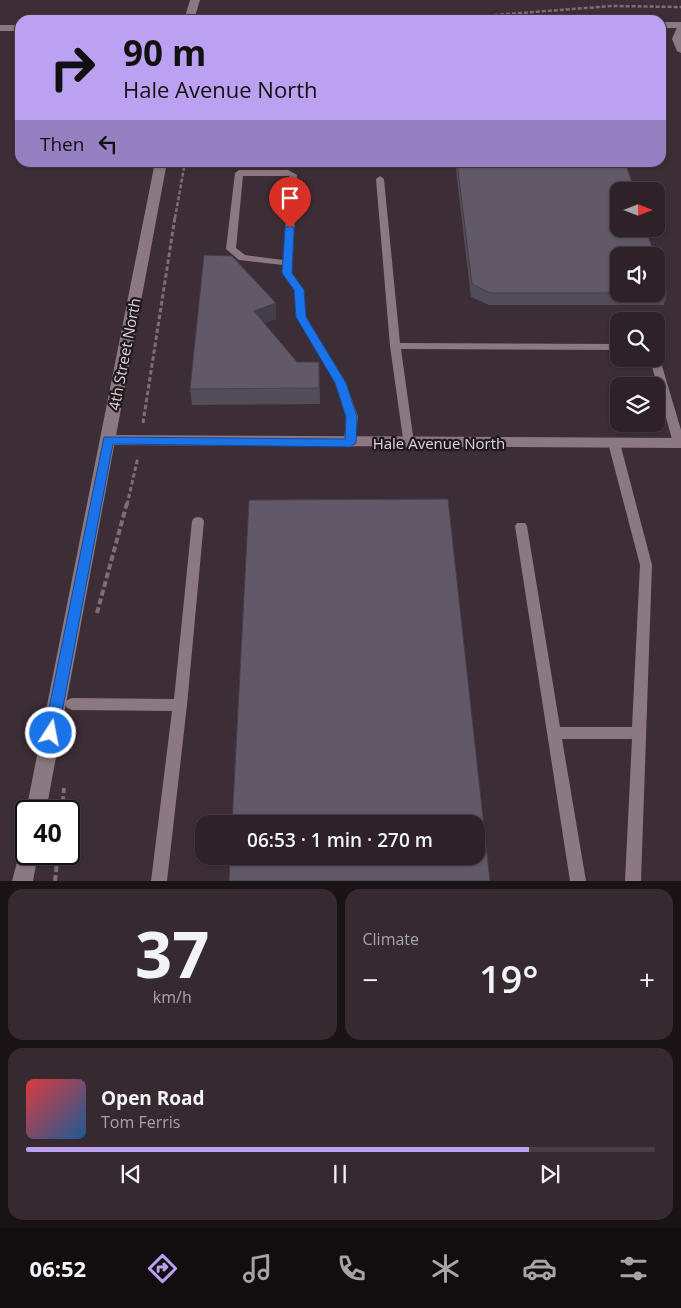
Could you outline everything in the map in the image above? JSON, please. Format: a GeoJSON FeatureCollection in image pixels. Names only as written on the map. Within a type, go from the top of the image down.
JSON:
{"type":"FeatureCollection","features":[{"type":"Feature","properties":{"kind":"street"},"geometry":{"type":"LineString","coordinates":[[190,15],[196,0]]}},
{"type":"Feature","properties":{"kind":"street"},"geometry":{"type":"LineString","coordinates":[[0,28],[15,24]]}},
{"type":"Feature","properties":{"kind":"street"},"geometry":{"type":"LineString","coordinates":[[666,25],[681,26]]}},
{"type":"Feature","properties":{"kind":"street","name":"4th Street North"},"geometry":{"type":"LineString","coordinates":[[38,800],[160,167]]}},
{"type":"Feature","properties":{"kind":"street","name":"Hale Avenue North"},"geometry":{"type":"LineString","coordinates":[[108,440],[350,443],[680,443]]}},
{"type":"Feature","properties":{"kind":"street"},"geometry":{"type":"LineString","coordinates":[[22,880],[25,865]]}},
{"type":"Feature","properties":{"kind":"lane"},"geometry":{"type":"LineString","coordinates":[[681,26],[676,40],[681,51]]}},
{"type":"Feature","properties":{"kind":"lane"},"geometry":{"type":"LineString","coordinates":[[288,263],[242,258],[231,249],[239,173],[288,173],[293,175],[288,263],[287,273],[299,290],[301,317],[341,383],[352,417],[350,443]]}},
{"type":"Feature","properties":{"kind":"lane"},"geometry":{"type":"LineString","coordinates":[[380,179],[395,346],[408,443]]}},
{"type":"Feature","properties":{"kind":"lane"},"geometry":{"type":"LineString","coordinates":[[395,346],[610,347]]}},
{"type":"Feature","properties":{"kind":"lane"},"geometry":{"type":"LineString","coordinates":[[657,367],[680,443]]}},
{"type":"Feature","properties":{"kind":"lane"},"geometry":{"type":"LineString","coordinates":[[614,443],[646,565],[633,880]]}},
{"type":"Feature","properties":{"kind":"lane"},"geometry":{"type":"LineString","coordinates":[[159,880],[180,704],[198,522]]}},
{"type":"Feature","properties":{"kind":"lane"},"geometry":{"type":"LineString","coordinates":[[521,526],[578,880]]}},
{"type":"Feature","properties":{"kind":"lane"},"geometry":{"type":"LineString","coordinates":[[72,704],[180,704]]}},
{"type":"Feature","properties":{"kind":"lane"},"geometry":{"type":"LineString","coordinates":[[555,734],[639,732]]}},
{"type":"Feature","properties":{"kind":"path"},"geometry":{"type":"LineString","coordinates":[[494,15],[612,6],[681,8]]}},
{"type":"Feature","properties":{"kind":"path"},"geometry":{"type":"LineString","coordinates":[[96,618],[135,474],[166,264],[184,167]]}},
{"type":"Feature","properties":{"kind":"path"},"geometry":{"type":"LineString","coordinates":[[63,800],[65,782]]}},
{"type":"Feature","properties":{"kind":"path"},"geometry":{"type":"LineString","coordinates":[[54,880],[56,865]]}},
{"type":"Feature","properties":{"kind":"building"},"geometry":{"type":"Polygon","coordinates":[[[458,167],[627,167],[632,182],[610,182],[610,238],[649,238],[652,247],[610,247],[610,293],[490,293],[472,284],[458,167]]]}},
{"type":"Feature","properties":{"kind":"building"},"geometry":{"type":"Polygon","coordinates":[[[204,255],[232,256],[276,303],[254,311],[297,362],[319,362],[319,388],[190,389],[204,255]]]}},
{"type":"Feature","properties":{"kind":"building"},"geometry":{"type":"Polygon","coordinates":[[[448,499],[483,815],[232,815],[249,500],[448,499]]]}},
{"type":"Feature","properties":{"kind":"building"},"geometry":{"type":"Polygon","coordinates":[[[485,836],[490,881],[229,881],[230,865],[485,865],[485,836]]]}},
{"type":"Feature","properties":{"kind":"route"},"geometry":{"type":"LineString","coordinates":[[51,733],[108,440],[350,443],[352,417],[341,383],[322,355],[301,317],[299,290],[287,273],[290,228]]}}]}
